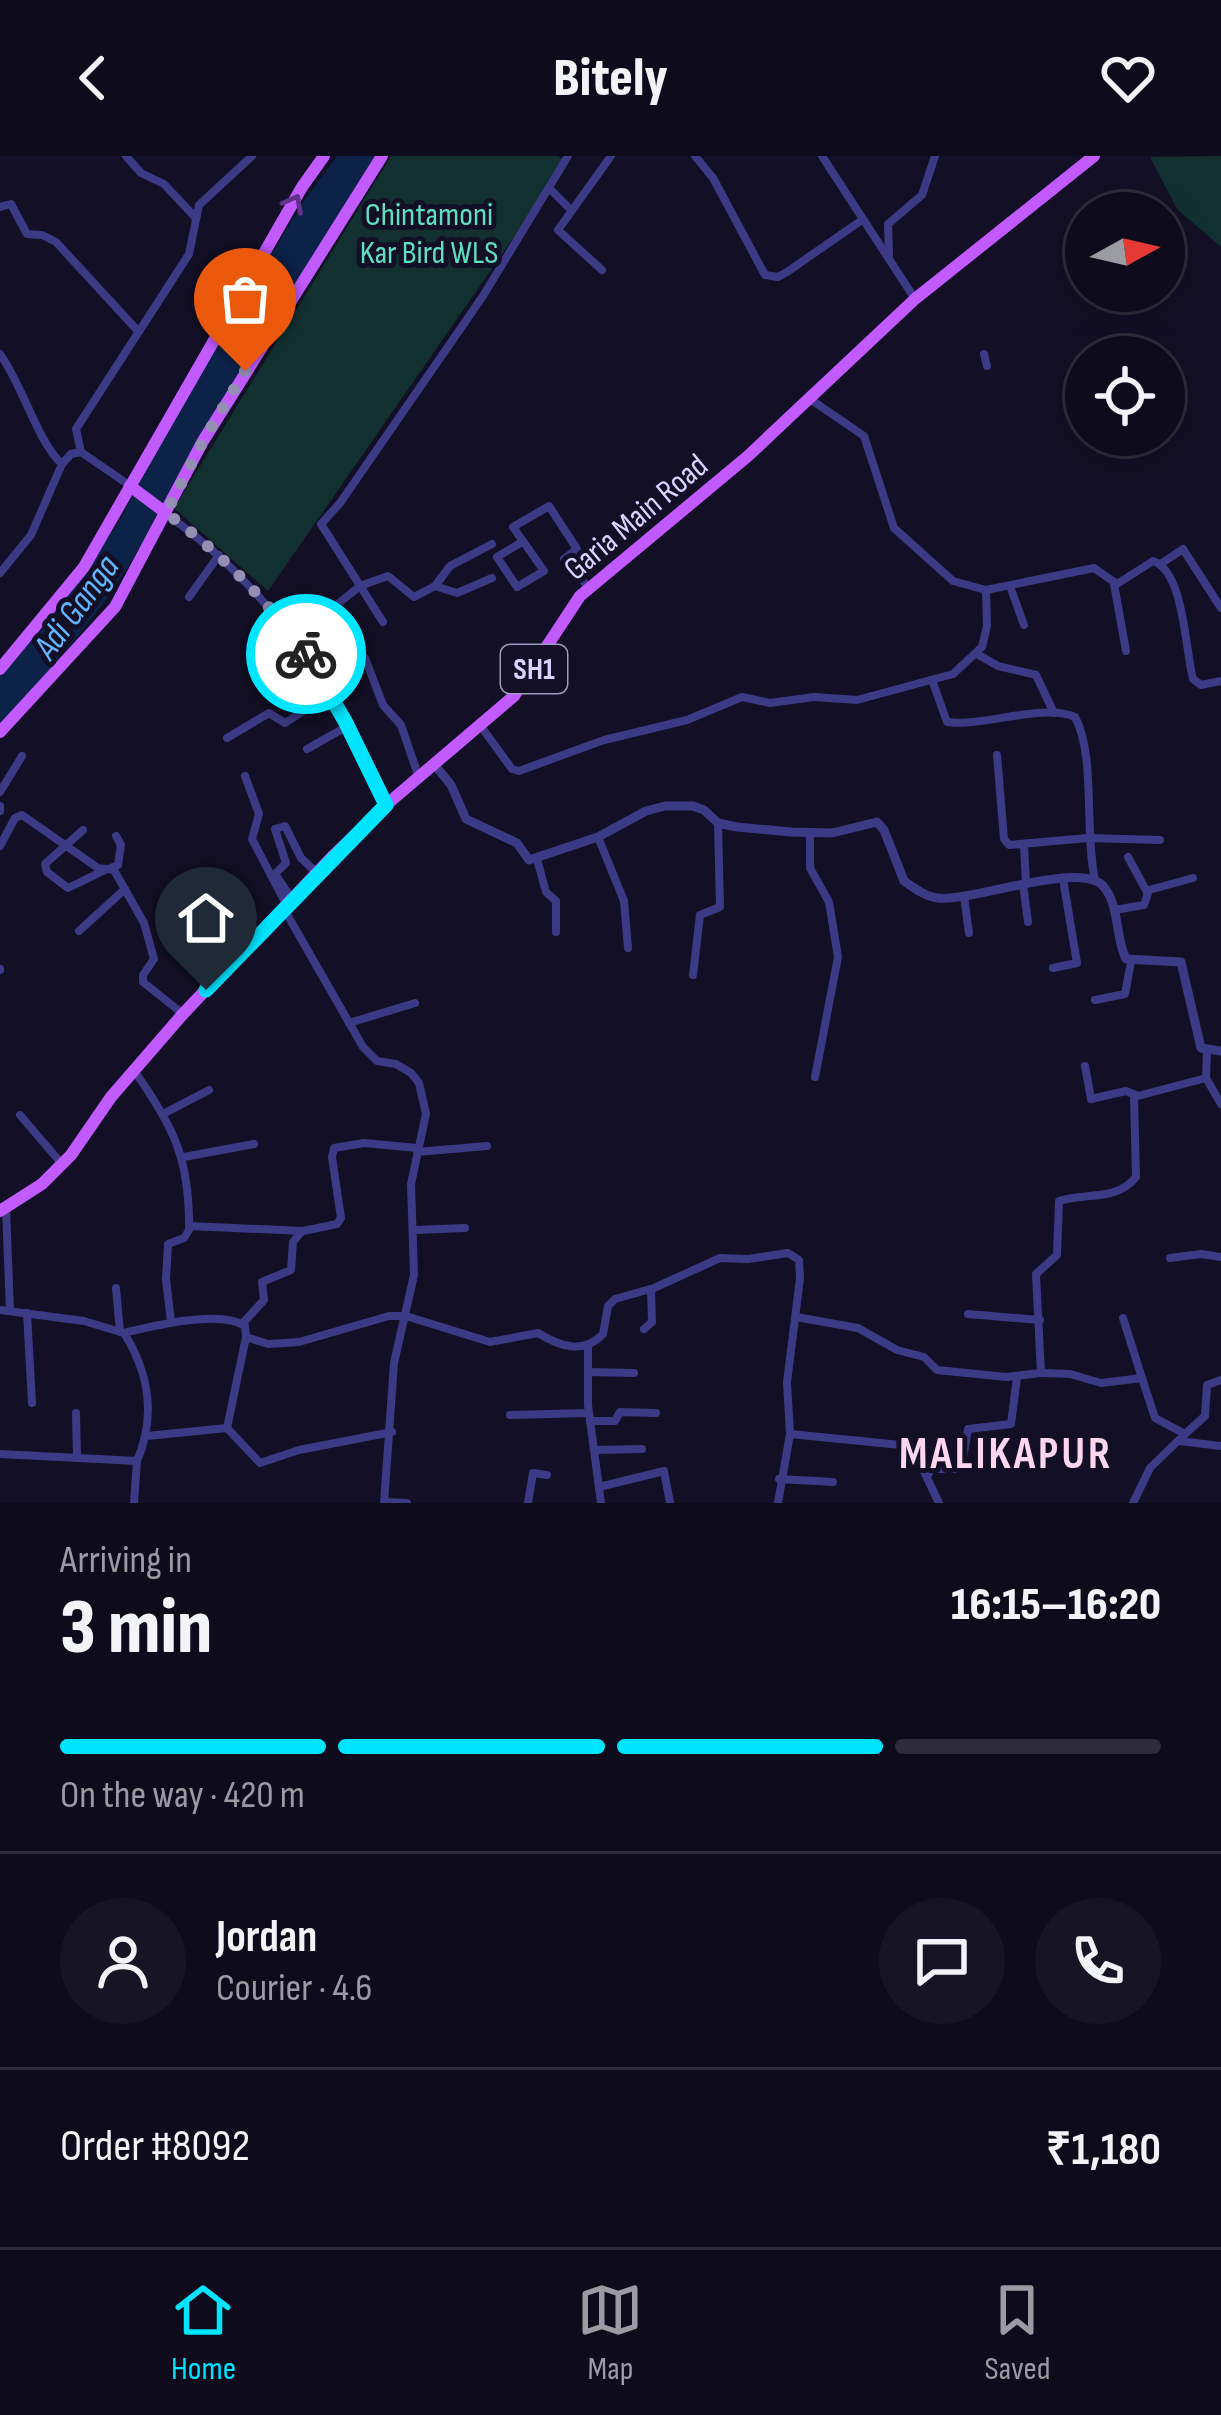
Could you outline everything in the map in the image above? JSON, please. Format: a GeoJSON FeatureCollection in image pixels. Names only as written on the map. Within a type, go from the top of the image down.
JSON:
{"type":"FeatureCollection","features":[{"type":"Feature","properties":{"kind":"main road"},"geometry":{"type":"LineString","coordinates":[[0,669],[84,567],[136,490],[324,156]]}},
{"type":"Feature","properties":{"kind":"main road"},"geometry":{"type":"LineString","coordinates":[[0,732],[115,607],[161,509],[382,156]]}},
{"type":"Feature","properties":{"kind":"main road","name":"Garia Main Road"},"geometry":{"type":"LineString","coordinates":[[3,1209],[62,1165],[134,1070],[317,873],[526,681],[568,610],[589,588],[748,456],[915,299],[1094,156]]}},
{"type":"Feature","properties":{"kind":"main road"},"geometry":{"type":"LineString","coordinates":[[136,490],[161,509]]}},
{"type":"Feature","properties":{"kind":"street"},"geometry":{"type":"LineString","coordinates":[[126,156],[141,173],[164,184],[195,217]]}},
{"type":"Feature","properties":{"kind":"street"},"geometry":{"type":"LineString","coordinates":[[136,490],[81,452],[76,429],[189,254],[195,217],[205,196],[252,156]]}},
{"type":"Feature","properties":{"kind":"street"},"geometry":{"type":"LineString","coordinates":[[383,622],[321,524],[483,296],[568,156]]}},
{"type":"Feature","properties":{"kind":"street"},"geometry":{"type":"LineString","coordinates":[[602,270],[559,232],[611,156]]}},
{"type":"Feature","properties":{"kind":"street"},"geometry":{"type":"LineString","coordinates":[[695,156],[709,171],[765,275],[778,277],[787,272],[862,220]]}},
{"type":"Feature","properties":{"kind":"street"},"geometry":{"type":"LineString","coordinates":[[822,156],[915,299]]}},
{"type":"Feature","properties":{"kind":"street"},"geometry":{"type":"LineString","coordinates":[[890,263],[888,224],[922,195],[935,156]]}},
{"type":"Feature","properties":{"kind":"street"},"geometry":{"type":"LineString","coordinates":[[548,188],[572,210]]}},
{"type":"Feature","properties":{"kind":"street"},"geometry":{"type":"LineString","coordinates":[[0,207],[10,204],[27,234],[56,242],[137,331]]}},
{"type":"Feature","properties":{"kind":"street"},"geometry":{"type":"LineString","coordinates":[[0,354],[62,464]]}},
{"type":"Feature","properties":{"kind":"street"},"geometry":{"type":"LineString","coordinates":[[984,354],[988,366]]}},
{"type":"Feature","properties":{"kind":"street"},"geometry":{"type":"LineString","coordinates":[[809,399],[859,429],[894,528],[953,580],[986,590],[1094,568],[1114,584],[1126,651]]}},
{"type":"Feature","properties":{"kind":"street"},"geometry":{"type":"LineString","coordinates":[[0,573],[32,535],[62,464],[71,454],[81,452]]}},
{"type":"Feature","properties":{"kind":"street"},"geometry":{"type":"LineString","coordinates":[[522,542],[497,557],[516,586],[544,571],[578,550],[549,506],[514,526],[544,571]]}},
{"type":"Feature","properties":{"kind":"street"},"geometry":{"type":"LineString","coordinates":[[161,509],[257,590],[330,694],[386,805]]}},
{"type":"Feature","properties":{"kind":"street"},"geometry":{"type":"LineString","coordinates":[[294,639],[360,586],[388,575],[414,597],[435,586],[450,566],[492,544]]}},
{"type":"Feature","properties":{"kind":"street"},"geometry":{"type":"LineString","coordinates":[[1114,584],[1148,562],[1162,563],[1183,549],[1221,608]]}},
{"type":"Feature","properties":{"kind":"street"},"geometry":{"type":"LineString","coordinates":[[189,597],[219,555]]}},
{"type":"Feature","properties":{"kind":"street"},"geometry":{"type":"LineString","coordinates":[[564,559],[589,588]]}},
{"type":"Feature","properties":{"kind":"street"},"geometry":{"type":"LineString","coordinates":[[1162,563],[1181,605],[1192,679],[1201,685],[1221,681]]}},
{"type":"Feature","properties":{"kind":"street"},"geometry":{"type":"LineString","coordinates":[[435,586],[457,593],[492,578]]}},
{"type":"Feature","properties":{"kind":"street"},"geometry":{"type":"LineString","coordinates":[[1010,586],[1024,626]]}},
{"type":"Feature","properties":{"kind":"street"},"geometry":{"type":"LineString","coordinates":[[480,725],[512,769],[519,771],[551,763],[588,745],[687,720],[742,697],[770,703],[814,698],[844,701],[932,680],[960,670],[977,654],[987,626],[986,590]]}},
{"type":"Feature","properties":{"kind":"street"},"geometry":{"type":"LineString","coordinates":[[977,654],[998,666],[1036,675],[1054,712]]}},
{"type":"Feature","properties":{"kind":"street"},"geometry":{"type":"LineString","coordinates":[[365,658],[382,704],[401,725],[419,777]]}},
{"type":"Feature","properties":{"kind":"street"},"geometry":{"type":"LineString","coordinates":[[932,680],[946,722],[981,723],[1054,712],[1075,717],[1084,742],[1088,838],[1096,880]]}},
{"type":"Feature","properties":{"kind":"street"},"geometry":{"type":"LineString","coordinates":[[227,738],[269,713],[285,724],[330,694]]}},
{"type":"Feature","properties":{"kind":"street"},"geometry":{"type":"LineString","coordinates":[[308,749],[348,726]]}},
{"type":"Feature","properties":{"kind":"street"},"geometry":{"type":"LineString","coordinates":[[997,755],[1004,839],[1010,845],[1088,838],[1160,840]]}},
{"type":"Feature","properties":{"kind":"street"},"geometry":{"type":"LineString","coordinates":[[0,792],[22,756]]}},
{"type":"Feature","properties":{"kind":"street"},"geometry":{"type":"LineString","coordinates":[[434,764],[451,785],[466,819],[513,841],[526,858],[537,859],[598,837],[659,807],[693,806],[718,824],[810,833],[877,822],[906,883],[931,897],[1063,879],[1096,880],[1106,888],[1122,953],[1131,962],[1181,962],[1199,1042],[1207,1052],[1206,1078],[1221,1104]]}},
{"type":"Feature","properties":{"kind":"street"},"geometry":{"type":"LineString","coordinates":[[244,776],[258,812],[253,838],[350,1023],[370,1056],[396,1064],[419,1083],[426,1114],[411,1184],[415,1275],[394,1363],[384,1502],[407,1503]]}},
{"type":"Feature","properties":{"kind":"street"},"geometry":{"type":"LineString","coordinates":[[0,846],[15,818],[22,815],[98,868],[110,868]]}},
{"type":"Feature","properties":{"kind":"street"},"geometry":{"type":"LineString","coordinates":[[694,975],[700,915],[718,910],[721,902],[718,824]]}},
{"type":"Feature","properties":{"kind":"street"},"geometry":{"type":"LineString","coordinates":[[287,904],[275,874],[286,861],[275,829],[285,826],[301,858],[317,873]]}},
{"type":"Feature","properties":{"kind":"street"},"geometry":{"type":"LineString","coordinates":[[82,830],[44,868],[64,887],[118,865],[121,854],[116,836]]}},
{"type":"Feature","properties":{"kind":"street"},"geometry":{"type":"LineString","coordinates":[[810,833],[810,868],[830,902],[838,957],[815,1077]]}},
{"type":"Feature","properties":{"kind":"street"},"geometry":{"type":"LineString","coordinates":[[598,837],[624,902],[628,948]]}},
{"type":"Feature","properties":{"kind":"street"},"geometry":{"type":"LineString","coordinates":[[1024,845],[1028,922]]}},
{"type":"Feature","properties":{"kind":"street"},"geometry":{"type":"LineString","coordinates":[[1114,910],[1144,904],[1147,892],[1128,857]]}},
{"type":"Feature","properties":{"kind":"street"},"geometry":{"type":"LineString","coordinates":[[537,859],[546,892],[555,899],[556,932]]}},
{"type":"Feature","properties":{"kind":"street"},"geometry":{"type":"LineString","coordinates":[[110,868],[147,930],[154,955],[143,982],[183,1014]]}},
{"type":"Feature","properties":{"kind":"street"},"geometry":{"type":"LineString","coordinates":[[1147,892],[1193,878]]}},
{"type":"Feature","properties":{"kind":"street"},"geometry":{"type":"LineString","coordinates":[[1053,968],[1077,963],[1063,879]]}},
{"type":"Feature","properties":{"kind":"street"},"geometry":{"type":"LineString","coordinates":[[79,931],[125,889]]}},
{"type":"Feature","properties":{"kind":"street"},"geometry":{"type":"LineString","coordinates":[[964,896],[968,933]]}},
{"type":"Feature","properties":{"kind":"street"},"geometry":{"type":"LineString","coordinates":[[1095,1000],[1125,994],[1131,962]]}},
{"type":"Feature","properties":{"kind":"street"},"geometry":{"type":"LineString","coordinates":[[350,1023],[415,1003]]}},
{"type":"Feature","properties":{"kind":"street"},"geometry":{"type":"LineString","coordinates":[[1207,1052],[1221,1051]]}},
{"type":"Feature","properties":{"kind":"street"},"geometry":{"type":"LineString","coordinates":[[1085,1066],[1091,1099],[1206,1078]]}},
{"type":"Feature","properties":{"kind":"street"},"geometry":{"type":"LineString","coordinates":[[134,1070],[165,1113],[184,1157],[189,1226],[184,1238],[166,1248],[171,1322]]}},
{"type":"Feature","properties":{"kind":"street"},"geometry":{"type":"LineString","coordinates":[[165,1113],[209,1090]]}},
{"type":"Feature","properties":{"kind":"street"},"geometry":{"type":"LineString","coordinates":[[1041,1373],[1036,1274],[1057,1255],[1059,1201],[1108,1195],[1136,1177],[1132,1102],[1136,1094]]}},
{"type":"Feature","properties":{"kind":"street"},"geometry":{"type":"LineString","coordinates":[[20,1115],[62,1165]]}},
{"type":"Feature","properties":{"kind":"street"},"geometry":{"type":"LineString","coordinates":[[189,1226],[303,1232],[340,1222],[334,1148],[364,1143],[417,1150],[488,1146]]}},
{"type":"Feature","properties":{"kind":"street"},"geometry":{"type":"LineString","coordinates":[[184,1157],[254,1144]]}},
{"type":"Feature","properties":{"kind":"street"},"geometry":{"type":"LineString","coordinates":[[3,1209],[5,1310],[84,1321],[122,1332],[171,1322],[243,1323],[264,1300],[262,1282],[292,1270],[293,1242],[303,1232]]}},
{"type":"Feature","properties":{"kind":"street"},"geometry":{"type":"LineString","coordinates":[[415,1230],[465,1228]]}},
{"type":"Feature","properties":{"kind":"street"},"geometry":{"type":"LineString","coordinates":[[246,1337],[268,1344],[298,1342],[382,1317],[406,1316],[490,1342],[538,1333],[558,1346],[588,1346],[603,1334],[612,1301],[720,1258],[788,1253],[800,1265],[787,1382],[790,1434],[778,1503]]}},
{"type":"Feature","properties":{"kind":"street"},"geometry":{"type":"LineString","coordinates":[[1170,1258],[1221,1257]]}},
{"type":"Feature","properties":{"kind":"street"},"geometry":{"type":"LineString","coordinates":[[116,1288],[122,1332],[144,1372],[147,1436],[136,1461],[134,1503]]}},
{"type":"Feature","properties":{"kind":"street"},"geometry":{"type":"LineString","coordinates":[[644,1329],[652,1322],[651,1289]]}},
{"type":"Feature","properties":{"kind":"street"},"geometry":{"type":"LineString","coordinates":[[27,1313],[32,1403]]}},
{"type":"Feature","properties":{"kind":"street"},"geometry":{"type":"LineString","coordinates":[[968,1314],[1040,1320]]}},
{"type":"Feature","properties":{"kind":"street"},"geometry":{"type":"LineString","coordinates":[[796,1317],[859,1328],[897,1350],[924,1357],[937,1370],[1017,1377],[1060,1372],[1101,1383],[1142,1378]]}},
{"type":"Feature","properties":{"kind":"street"},"geometry":{"type":"LineString","coordinates":[[1124,1318],[1155,1418],[1182,1438],[1221,1446]]}},
{"type":"Feature","properties":{"kind":"street"},"geometry":{"type":"LineString","coordinates":[[227,1428],[246,1337],[243,1323]]}},
{"type":"Feature","properties":{"kind":"street"},"geometry":{"type":"LineString","coordinates":[[588,1346],[590,1417],[601,1503]]}},
{"type":"Feature","properties":{"kind":"street"},"geometry":{"type":"LineString","coordinates":[[590,1372],[634,1373]]}},
{"type":"Feature","properties":{"kind":"street"},"geometry":{"type":"LineString","coordinates":[[928,1475],[933,1469],[962,1469],[968,1429],[1011,1424],[1017,1377]]}},
{"type":"Feature","properties":{"kind":"street"},"geometry":{"type":"LineString","coordinates":[[1132,1503],[1150,1468],[1205,1416],[1208,1385],[1221,1380]]}},
{"type":"Feature","properties":{"kind":"street"},"geometry":{"type":"LineString","coordinates":[[510,1415],[615,1421],[620,1412],[656,1413]]}},
{"type":"Feature","properties":{"kind":"street"},"geometry":{"type":"LineString","coordinates":[[76,1413],[76,1458]]}},
{"type":"Feature","properties":{"kind":"street"},"geometry":{"type":"LineString","coordinates":[[227,1428],[260,1463],[299,1450],[392,1432]]}},
{"type":"Feature","properties":{"kind":"street"},"geometry":{"type":"LineString","coordinates":[[147,1436],[227,1428]]}},
{"type":"Feature","properties":{"kind":"street"},"geometry":{"type":"LineString","coordinates":[[790,1434],[901,1444],[928,1475],[939,1503]]}},
{"type":"Feature","properties":{"kind":"street"},"geometry":{"type":"LineString","coordinates":[[596,1450],[642,1449]]}},
{"type":"Feature","properties":{"kind":"street"},"geometry":{"type":"LineString","coordinates":[[0,1454],[136,1461]]}},
{"type":"Feature","properties":{"kind":"street"},"geometry":{"type":"LineString","coordinates":[[599,1487],[664,1471],[670,1503]]}},
{"type":"Feature","properties":{"kind":"street"},"geometry":{"type":"LineString","coordinates":[[528,1503],[533,1473],[547,1475]]}},
{"type":"Feature","properties":{"kind":"street"},"geometry":{"type":"LineString","coordinates":[[779,1479],[833,1482]]}},
{"type":"Feature","properties":{"kind":"green space","name":"Chintamoni Kar Bird WLS"},"geometry":{"type":"Polygon","coordinates":[[[391,156],[558,156],[566,162],[268,591],[174,508],[391,156]]]}},
{"type":"Feature","properties":{"kind":"green space"},"geometry":{"type":"Polygon","coordinates":[[[1221,156],[1221,247],[1185,216],[1185,192],[1168,192],[1150,157],[1221,156]]]}},
{"type":"Feature","properties":{"kind":"water","name":"Adi Ganga"},"geometry":{"type":"Polygon","coordinates":[[[337,156],[376,156],[125,571],[66,651],[0,725],[0,675],[45,626],[119,522],[169,426],[301,205],[337,156]]]}},
{"type":"Feature","properties":{"kind":"way so far"},"geometry":{"type":"LineString","coordinates":[[245,371],[166,513],[257,590],[306,654]]}},
{"type":"Feature","properties":{"kind":"district","name":"MALIKAPUR"},"geometry":{"type":"Point","coordinates":[1006,1452]}},
{"type":"Feature","properties":{"kind":"route"},"geometry":{"type":"LineString","coordinates":[[206,990],[386,805],[306,654]]}}]}
